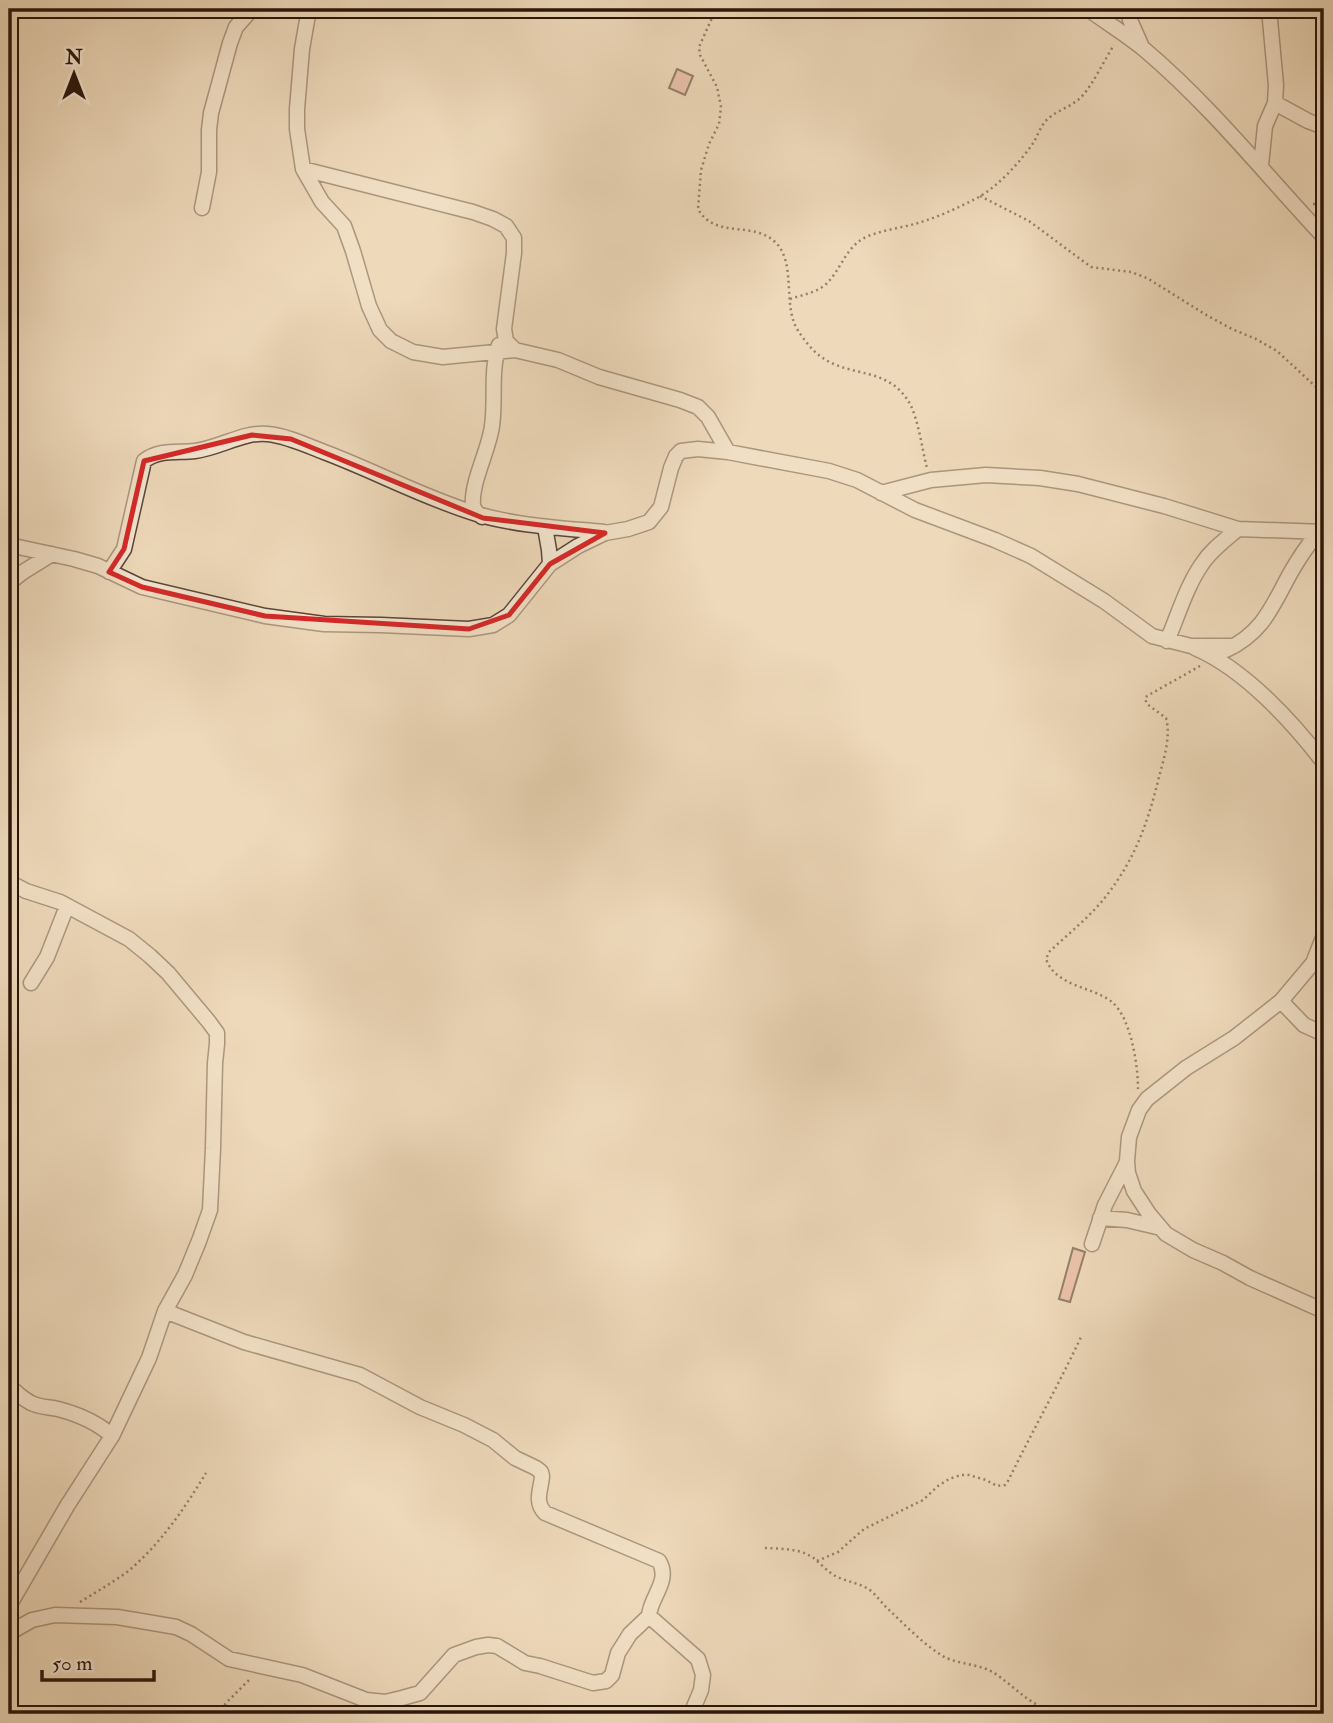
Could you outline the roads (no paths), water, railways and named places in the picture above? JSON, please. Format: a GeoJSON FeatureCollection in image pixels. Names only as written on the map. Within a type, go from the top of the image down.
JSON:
{"type":"FeatureCollection","features":[{"type":"Feature","properties":{"kind":"street"},"geometry":{"type":"LineString","coordinates":[[202,208],[209,172],[211,113],[236,27],[252,9]]}},
{"type":"Feature","properties":{"kind":"street"},"geometry":{"type":"LineString","coordinates":[[309,9],[302,49],[297,109],[303,169],[322,202],[344,226],[369,306],[380,330],[391,341],[413,352],[443,357],[515,350],[558,360],[599,376],[680,400],[698,407],[708,417],[728,452]]}},
{"type":"Feature","properties":{"kind":"street"},"geometry":{"type":"LineString","coordinates":[[1088,9],[1143,48],[1205,106],[1324,237]]}},
{"type":"Feature","properties":{"kind":"street"},"geometry":{"type":"LineString","coordinates":[[1128,9],[1143,48]]}},
{"type":"Feature","properties":{"kind":"street"},"geometry":{"type":"LineString","coordinates":[[1261,165],[1265,126],[1275,103],[1276,85],[1269,9]]}},
{"type":"Feature","properties":{"kind":"street"},"geometry":{"type":"LineString","coordinates":[[1275,103],[1324,127]]}},
{"type":"Feature","properties":{"kind":"street"},"geometry":{"type":"LineString","coordinates":[[303,169],[463,209],[506,226],[514,238],[504,329],[496,352],[493,373],[492,428],[474,491],[474,509],[483,518],[605,533],[649,522],[661,507],[671,468],[681,451],[698,449],[728,452],[830,471],[857,480],[915,510],[1031,556],[1104,601],[1152,636],[1191,646],[1214,656],[1272,704],[1324,763]]}},
{"type":"Feature","properties":{"kind":"street"},"geometry":{"type":"LineString","coordinates":[[504,329],[506,341],[515,350]]}},
{"type":"Feature","properties":{"kind":"street"},"geometry":{"type":"LineString","coordinates":[[109,572],[124,549],[144,461],[150,456],[206,449],[252,435],[268,434],[291,439],[479,515],[519,523],[605,533]]}},
{"type":"Feature","properties":{"kind":"street"},"geometry":{"type":"LineString","coordinates":[[881,493],[930,480],[986,475],[1040,478],[1078,484],[1164,506],[1238,529],[1321,532]]}},
{"type":"Feature","properties":{"kind":"street"},"geometry":{"type":"LineString","coordinates":[[545,527],[550,564]]}},
{"type":"Feature","properties":{"kind":"street"},"geometry":{"type":"LineString","coordinates":[[1167,641],[1189,586],[1202,564],[1238,529]]}},
{"type":"Feature","properties":{"kind":"street"},"geometry":{"type":"LineString","coordinates":[[1214,656],[1234,646],[1261,625],[1303,552],[1321,532]]}},
{"type":"Feature","properties":{"kind":"street"},"geometry":{"type":"LineString","coordinates":[[9,545],[98,566],[142,587],[265,616],[298,622],[469,629],[493,625],[509,615],[550,564],[605,533]]}},
{"type":"Feature","properties":{"kind":"street"},"geometry":{"type":"LineString","coordinates":[[9,583],[52,554]]}},
{"type":"Feature","properties":{"kind":"street"},"geometry":{"type":"LineString","coordinates":[[1191,646],[1234,646]]}},
{"type":"Feature","properties":{"kind":"street"},"geometry":{"type":"LineString","coordinates":[[9,882],[67,906],[129,939],[168,973],[217,1033],[210,1210],[199,1241],[185,1275],[165,1311],[149,1358],[112,1436],[67,1506],[9,1606]]}},
{"type":"Feature","properties":{"kind":"street"},"geometry":{"type":"LineString","coordinates":[[31,984],[47,957],[67,906]]}},
{"type":"Feature","properties":{"kind":"street"},"geometry":{"type":"LineString","coordinates":[[1324,934],[1313,963],[1281,1001],[1234,1038],[1160,1087],[1147,1099],[1139,1110],[1129,1137],[1127,1161],[1134,1191],[1161,1228],[1172,1238],[1250,1278],[1324,1311]]}},
{"type":"Feature","properties":{"kind":"street"},"geometry":{"type":"LineString","coordinates":[[1281,1001],[1304,1025],[1324,1034]]}},
{"type":"Feature","properties":{"kind":"street"},"geometry":{"type":"LineString","coordinates":[[1092,1244],[1110,1193],[1127,1161]]}},
{"type":"Feature","properties":{"kind":"street"},"geometry":{"type":"LineString","coordinates":[[1100,1218],[1127,1220],[1161,1228]]}},
{"type":"Feature","properties":{"kind":"street"},"geometry":{"type":"LineString","coordinates":[[9,1633],[32,1620],[55,1615],[117,1617],[176,1628],[191,1634],[229,1659],[302,1675],[366,1700],[385,1702],[420,1693],[454,1655],[488,1645],[497,1646],[525,1663],[593,1683],[606,1681],[612,1675],[618,1653],[630,1634],[649,1616],[663,1576],[659,1561],[545,1513],[539,1503],[541,1472],[515,1458],[493,1440],[420,1407],[360,1374],[244,1342],[165,1311]]}},
{"type":"Feature","properties":{"kind":"street"},"geometry":{"type":"LineString","coordinates":[[9,1385],[30,1402],[78,1416],[112,1436]]}},
{"type":"Feature","properties":{"kind":"street"},"geometry":{"type":"LineString","coordinates":[[649,1616],[698,1659],[703,1675],[701,1690],[691,1714]]}}]}
